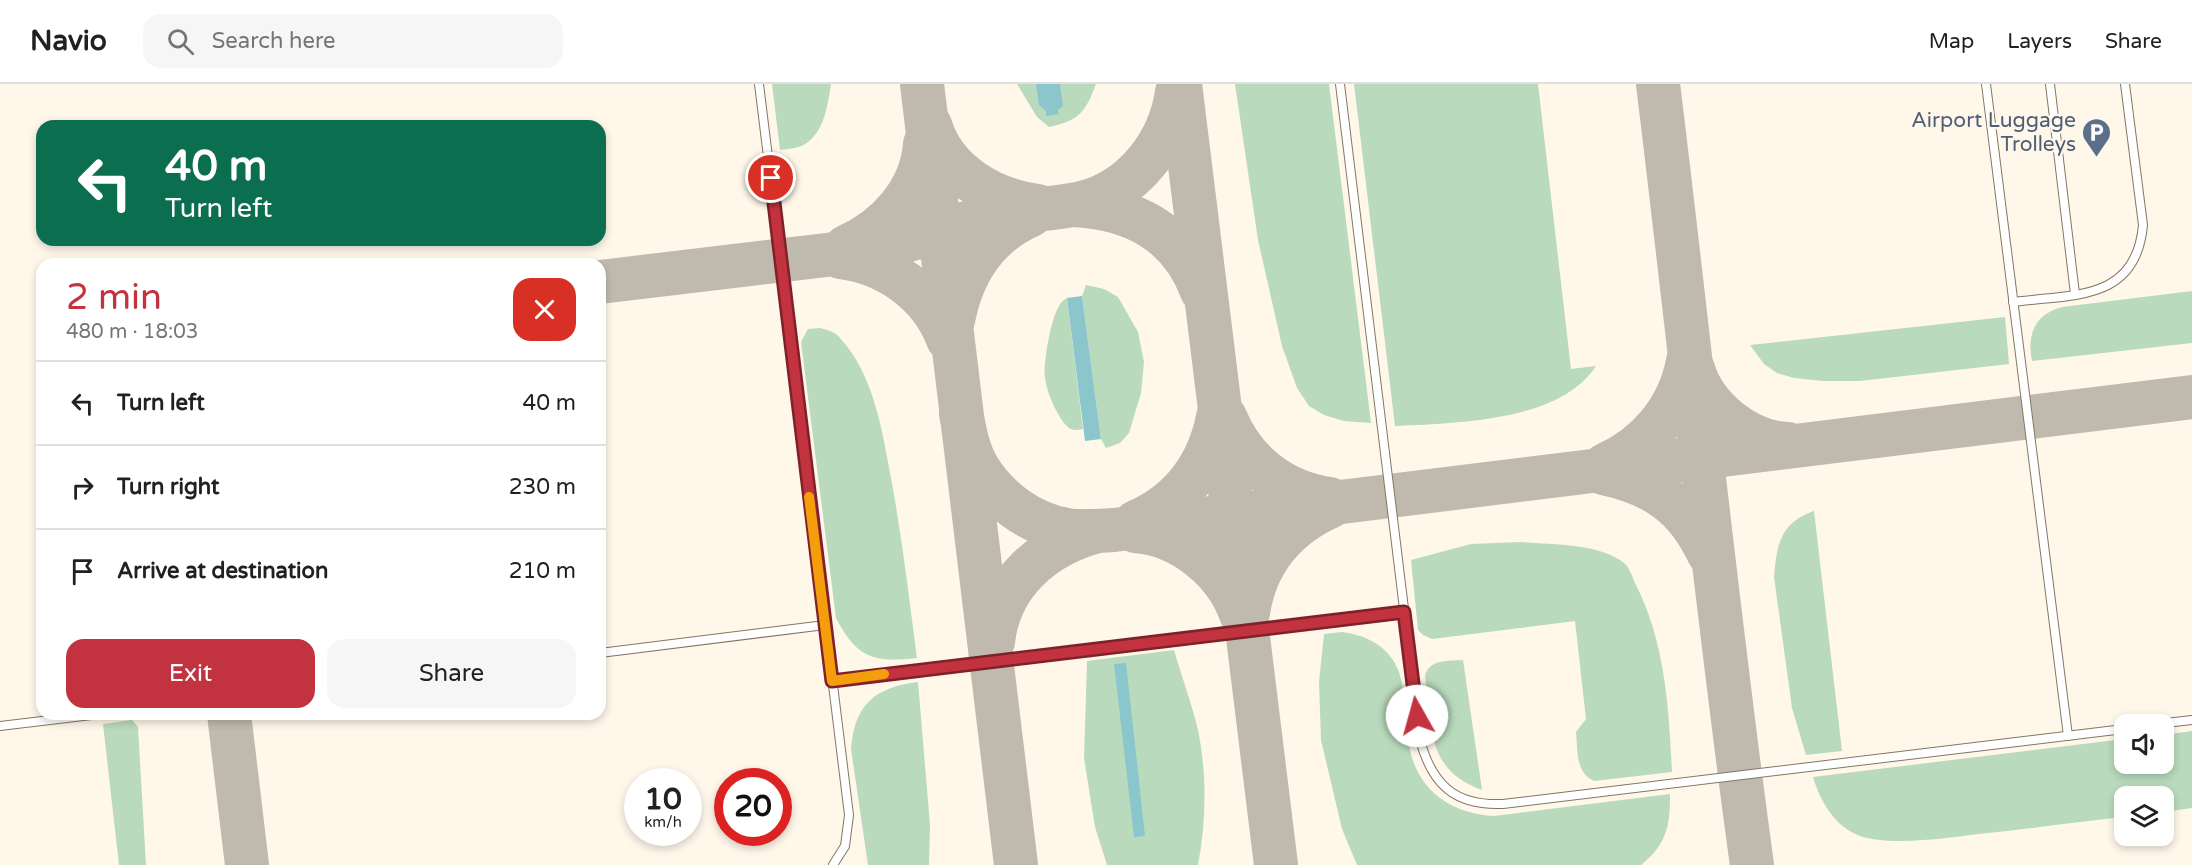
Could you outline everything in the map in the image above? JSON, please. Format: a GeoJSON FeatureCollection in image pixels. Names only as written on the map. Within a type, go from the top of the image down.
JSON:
{"type":"FeatureCollection","features":[{"type":"Feature","properties":{"kind":"lane"},"geometry":{"type":"LineString","coordinates":[[759,84],[849,815],[845,846],[833,865]]}},
{"type":"Feature","properties":{"kind":"lane"},"geometry":{"type":"LineString","coordinates":[[1340,84],[1420,740],[1425,759],[1439,783],[1449,792],[1476,803],[1503,804],[2114,730]]}},
{"type":"Feature","properties":{"kind":"lane"},"geometry":{"type":"LineString","coordinates":[[1986,84],[2068,735]]}},
{"type":"Feature","properties":{"kind":"lane"},"geometry":{"type":"LineString","coordinates":[[2050,84],[2075,294]]}},
{"type":"Feature","properties":{"kind":"lane"},"geometry":{"type":"LineString","coordinates":[[2013,302],[2104,289],[2124,274],[2132,264],[2142,239],[2143,225],[2125,84]]}},
{"type":"Feature","properties":{"kind":"lane"},"geometry":{"type":"LineString","coordinates":[[832,681],[1404,612]]}},
{"type":"Feature","properties":{"kind":"lane"},"geometry":{"type":"LineString","coordinates":[[606,651],[825,625]]}},
{"type":"Feature","properties":{"kind":"lane"},"geometry":{"type":"LineString","coordinates":[[0,726],[50,720]]}},
{"type":"Feature","properties":{"kind":"lane"},"geometry":{"type":"LineString","coordinates":[[2174,722],[2192,720]]}},
{"type":"Feature","properties":{"kind":"green space"},"geometry":{"type":"Polygon","coordinates":[[[772,84],[831,84],[822,123],[814,137],[805,144],[780,150],[772,84]]]}},
{"type":"Feature","properties":{"kind":"green space"},"geometry":{"type":"Polygon","coordinates":[[[1017,84],[1096,84],[1089,101],[1080,113],[1068,122],[1049,127],[1037,117],[1017,84]]]}},
{"type":"Feature","properties":{"kind":"green space"},"geometry":{"type":"Polygon","coordinates":[[[1235,84],[1329,84],[1371,423],[1344,421],[1324,415],[1309,406],[1297,388],[1282,346],[1258,240],[1235,84]]]}},
{"type":"Feature","properties":{"kind":"green space"},"geometry":{"type":"Polygon","coordinates":[[[1354,84],[1538,84],[1571,369],[1596,366],[1579,385],[1558,399],[1504,416],[1395,426],[1354,84]]]}},
{"type":"Feature","properties":{"kind":"green space"},"geometry":{"type":"Polygon","coordinates":[[[1086,285],[1104,289],[1118,297],[1138,332],[1144,362],[1141,393],[1129,433],[1120,443],[1106,448],[1101,439],[1082,296],[1086,285]]]}},
{"type":"Feature","properties":{"kind":"green space"},"geometry":{"type":"Polygon","coordinates":[[[2192,291],[2192,343],[2032,361],[2032,334],[2039,320],[2052,311],[2062,307],[2192,291]]]}},
{"type":"Feature","properties":{"kind":"green space"},"geometry":{"type":"Polygon","coordinates":[[[1067,298],[1083,429],[1078,430],[1069,428],[1057,412],[1045,377],[1046,352],[1055,314],[1067,298]]]}},
{"type":"Feature","properties":{"kind":"green space"},"geometry":{"type":"Polygon","coordinates":[[[2005,317],[2009,364],[1860,381],[1823,381],[1794,378],[1777,373],[1764,364],[1750,345],[2005,317]]]}},
{"type":"Feature","properties":{"kind":"green space"},"geometry":{"type":"Polygon","coordinates":[[[820,328],[836,334],[852,353],[869,386],[875,404],[895,500],[917,658],[889,659],[868,655],[851,642],[836,618],[801,342],[808,329],[820,328]]]}},
{"type":"Feature","properties":{"kind":"green space"},"geometry":{"type":"Polygon","coordinates":[[[1814,511],[1842,751],[1806,755],[1792,708],[1774,577],[1782,536],[1794,522],[1814,511]]]}},
{"type":"Feature","properties":{"kind":"green space"},"geometry":{"type":"Polygon","coordinates":[[[1521,542],[1588,548],[1614,556],[1627,567],[1645,605],[1659,651],[1667,699],[1672,772],[1594,781],[1583,772],[1580,767],[1576,732],[1586,719],[1575,621],[1432,639],[1418,630],[1411,560],[1471,544],[1521,542]]]}},
{"type":"Feature","properties":{"kind":"green space"},"geometry":{"type":"Polygon","coordinates":[[[1342,632],[1369,639],[1384,649],[1395,663],[1402,682],[1408,740],[1415,765],[1421,778],[1440,798],[1465,811],[1494,816],[1670,794],[1668,825],[1662,842],[1641,865],[1357,865],[1342,829],[1321,740],[1319,682],[1324,634],[1342,632]]]}},
{"type":"Feature","properties":{"kind":"green space"},"geometry":{"type":"Polygon","coordinates":[[[1174,650],[1194,714],[1202,751],[1205,800],[1198,865],[1107,865],[1095,827],[1084,758],[1087,661],[1174,650]]]}},
{"type":"Feature","properties":{"kind":"green space"},"geometry":{"type":"Polygon","coordinates":[[[1463,660],[1482,790],[1450,771],[1441,759],[1431,729],[1425,676],[1427,670],[1440,662],[1463,660]]]}},
{"type":"Feature","properties":{"kind":"green space"},"geometry":{"type":"Polygon","coordinates":[[[918,682],[930,825],[929,865],[868,865],[851,749],[853,734],[862,710],[870,701],[890,688],[918,682]]]}},
{"type":"Feature","properties":{"kind":"green space"},"geometry":{"type":"Polygon","coordinates":[[[132,720],[138,727],[146,865],[119,865],[103,724],[132,720]]]}},
{"type":"Feature","properties":{"kind":"green space"},"geometry":{"type":"Polygon","coordinates":[[[2192,731],[2192,808],[2174,810],[2174,786],[2114,786],[2114,818],[1941,839],[1889,841],[1874,839],[1851,832],[1836,820],[1824,804],[1813,777],[2114,740],[2114,774],[2174,774],[2174,733],[2192,731]]]}},
{"type":"Feature","properties":{"kind":"water"},"geometry":{"type":"Polygon","coordinates":[[[1036,84],[1060,84],[1063,106],[1058,110],[1059,114],[1046,116],[1046,111],[1039,105],[1036,84]]]}},
{"type":"Feature","properties":{"kind":"water"},"geometry":{"type":"Polygon","coordinates":[[[1082,296],[1101,439],[1085,441],[1067,298],[1082,296]]]}},
{"type":"Feature","properties":{"kind":"water"},"geometry":{"type":"Polygon","coordinates":[[[1126,663],[1145,836],[1134,837],[1114,664],[1126,663]]]}},
{"type":"Feature","properties":{"kind":"taxiway"},"geometry":{"type":"LineString","coordinates":[[922,84],[1016,865]]}},
{"type":"Feature","properties":{"kind":"taxiway"},"geometry":{"type":"LineString","coordinates":[[1180,84],[1276,865]]}},
{"type":"Feature","properties":{"kind":"taxiway"},"geometry":{"type":"LineString","coordinates":[[1658,84],[1752,865]]}},
{"type":"Feature","properties":{"kind":"taxiway"},"geometry":{"type":"LineString","coordinates":[[606,281],[860,251],[910,240],[992,216],[1060,207],[1101,197],[1133,176],[1158,146],[1167,129],[1177,92]]}},
{"type":"Feature","properties":{"kind":"taxiway"},"geometry":{"type":"LineString","coordinates":[[930,125],[946,157],[972,181],[1004,198],[1038,206]]}},
{"type":"Feature","properties":{"kind":"taxiway"},"geometry":{"type":"LineString","coordinates":[[846,247],[875,230],[900,206],[917,177],[925,144]]}},
{"type":"Feature","properties":{"kind":"taxiway"},"geometry":{"type":"LineString","coordinates":[[1073,205],[1115,211],[1152,227],[1181,253],[1193,270],[1202,291]]}},
{"type":"Feature","properties":{"kind":"taxiway"},"geometry":{"type":"LineString","coordinates":[[953,320],[963,286],[979,257],[1002,233],[1031,215]]}},
{"type":"Feature","properties":{"kind":"taxiway"},"geometry":{"type":"LineString","coordinates":[[840,257],[875,266],[906,283],[931,308],[948,339]]}},
{"type":"Feature","properties":{"kind":"taxiway"},"geometry":{"type":"LineString","coordinates":[[1605,465],[1635,447],[1660,424],[1678,394],[1688,361]]}},
{"type":"Feature","properties":{"kind":"taxiway"},"geometry":{"type":"LineString","coordinates":[[1693,369],[1707,397],[1729,421],[1757,437],[1788,444]]}},
{"type":"Feature","properties":{"kind":"taxiway"},"geometry":{"type":"LineString","coordinates":[[961,414],[967,441],[978,468],[1005,500],[1028,516],[1053,527],[1091,531],[2192,397]]}},
{"type":"Feature","properties":{"kind":"taxiway"},"geometry":{"type":"LineString","coordinates":[[1136,522],[1167,504],[1190,480],[1208,451],[1218,417]]}},
{"type":"Feature","properties":{"kind":"taxiway"},"geometry":{"type":"LineString","coordinates":[[1225,417],[1242,448],[1266,473],[1296,490],[1330,499]]}},
{"type":"Feature","properties":{"kind":"taxiway"},"geometry":{"type":"LineString","coordinates":[[1603,473],[1638,483],[1667,499],[1690,522],[1709,554]]}},
{"type":"Feature","properties":{"kind":"taxiway"},"geometry":{"type":"LineString","coordinates":[[1248,613],[1257,578],[1275,548],[1300,524],[1331,506]]}},
{"type":"Feature","properties":{"kind":"taxiway"},"geometry":{"type":"LineString","coordinates":[[993,642],[1004,602],[1028,570],[1060,546],[1098,531]]}},
{"type":"Feature","properties":{"kind":"taxiway"},"geometry":{"type":"LineString","coordinates":[[1135,531],[1169,539],[1200,557],[1225,583],[1241,614]]}},
{"type":"Feature","properties":{"kind":"taxiway"},"geometry":{"type":"LineString","coordinates":[[230,720],[247,865]]}},
{"type":"Feature","properties":{"kind":"slow traffic"},"geometry":{"type":"LineString","coordinates":[[809,497],[832,681],[884,674]]}},
{"type":"Feature","properties":{"kind":"place","name":"Airport Luggage Trolleys"},"geometry":{"type":"Point","coordinates":[2097,158]}},
{"type":"Feature","properties":{"kind":"route"},"geometry":{"type":"LineString","coordinates":[[771,178],[832,681],[1404,612],[1417,716]]}}]}
